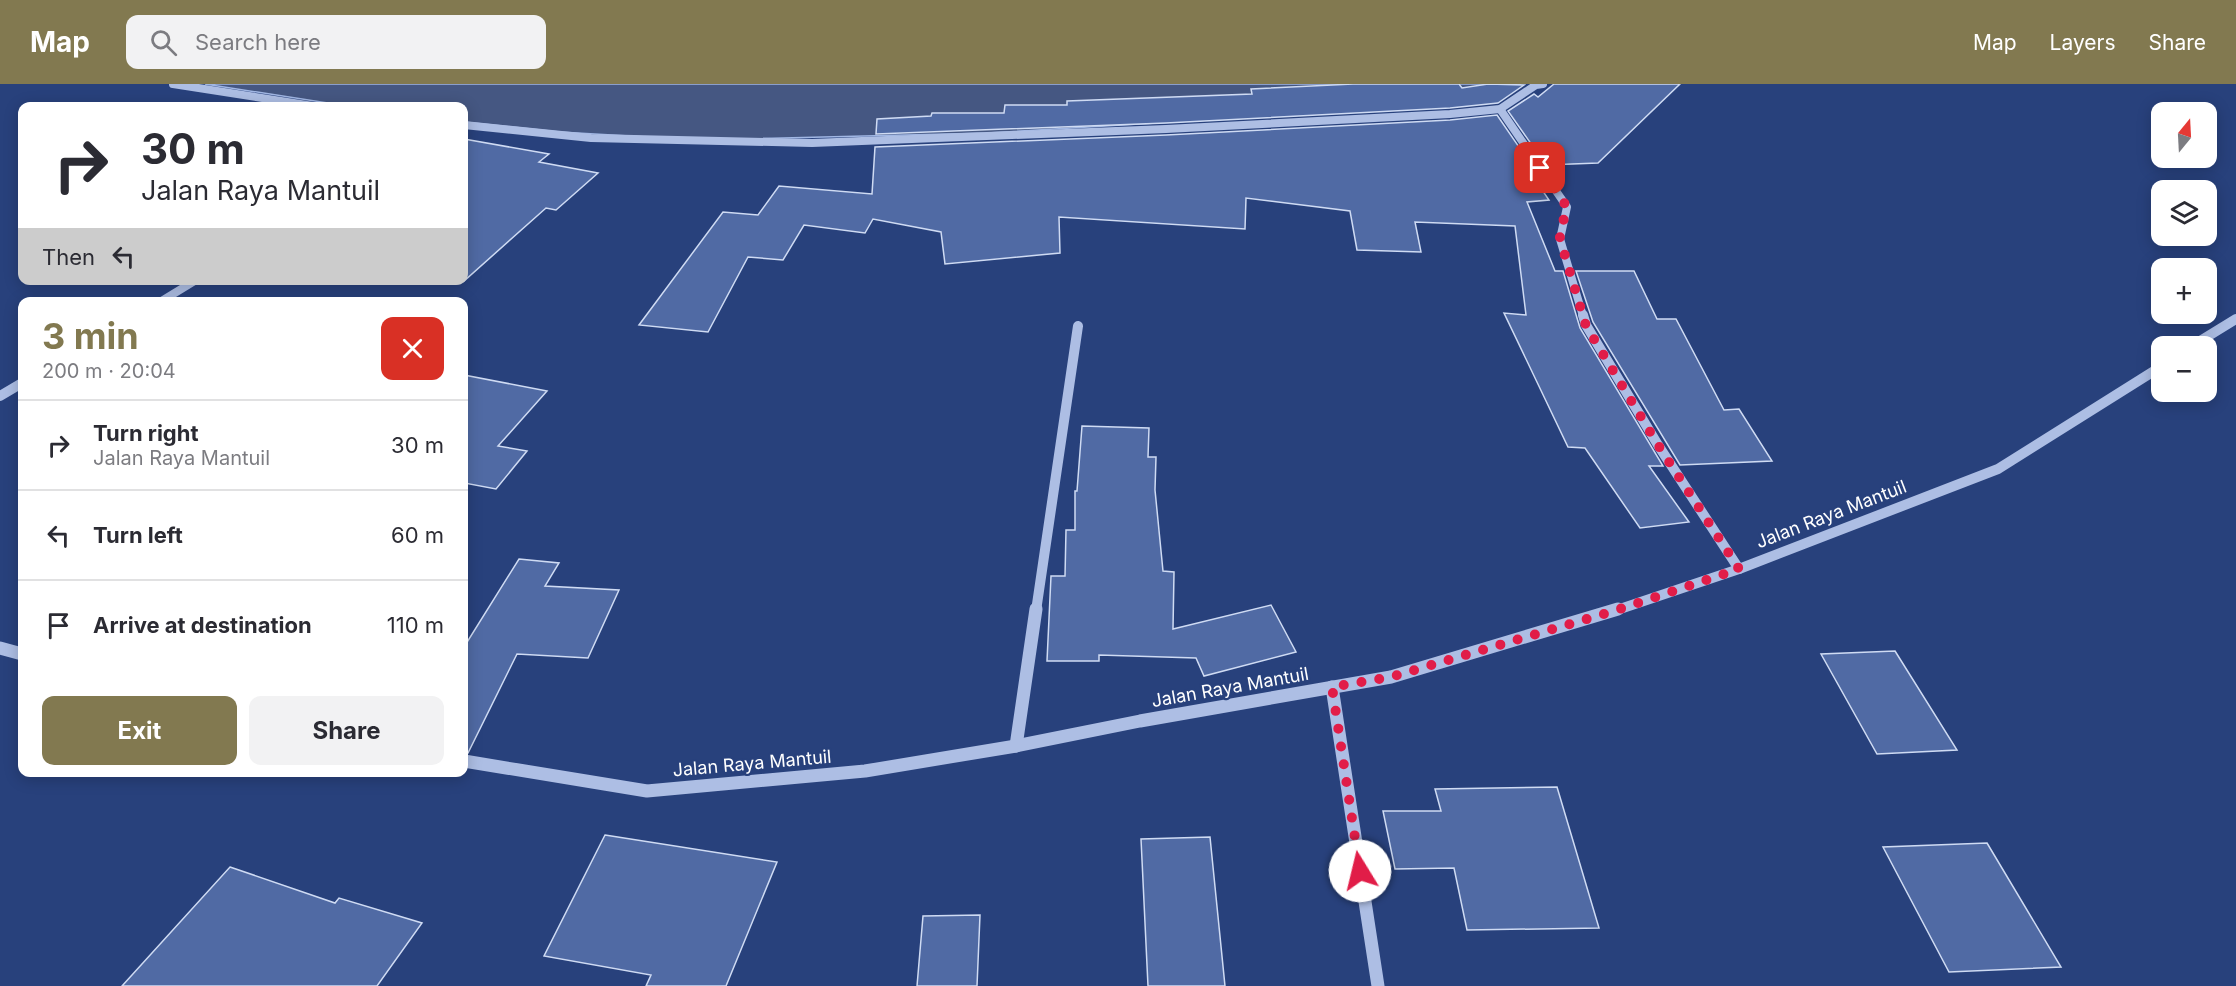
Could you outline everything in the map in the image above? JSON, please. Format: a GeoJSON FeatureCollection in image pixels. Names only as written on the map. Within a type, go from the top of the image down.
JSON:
{"type":"FeatureCollection","features":[{"type":"Feature","properties":{"kind":"street"},"geometry":{"type":"LineString","coordinates":[[173,84],[288,102]]}},
{"type":"Feature","properties":{"kind":"street"},"geometry":{"type":"LineString","coordinates":[[468,125],[591,138],[812,143],[1166,129],[1500,109],[1536,85],[1543,84]]}},
{"type":"Feature","properties":{"kind":"street"},"geometry":{"type":"LineString","coordinates":[[1500,109],[1567,207],[1567,213],[1559,227],[1560,239],[1586,326],[1658,445],[1739,569]]}},
{"type":"Feature","properties":{"kind":"street"},"geometry":{"type":"LineString","coordinates":[[168,297],[188,285]]}},
{"type":"Feature","properties":{"kind":"street"},"geometry":{"type":"LineString","coordinates":[[2208,336],[2236,319]]}},
{"type":"Feature","properties":{"kind":"street"},"geometry":{"type":"LineString","coordinates":[[1016,746],[1078,326]]}},
{"type":"Feature","properties":{"kind":"street","name":"Jalan Raya Mantuil"},"geometry":{"type":"LineString","coordinates":[[468,762],[647,791],[865,771],[1016,746],[1151,719],[1391,677],[1614,611],[1739,569],[1998,469],[2151,373]]}},
{"type":"Feature","properties":{"kind":"street"},"geometry":{"type":"LineString","coordinates":[[0,396],[18,385]]}},
{"type":"Feature","properties":{"kind":"street"},"geometry":{"type":"LineString","coordinates":[[0,648],[18,653]]}},
{"type":"Feature","properties":{"kind":"street"},"geometry":{"type":"LineString","coordinates":[[1332,687],[1378,986]]}},
{"type":"Feature","properties":{"kind":"water"},"geometry":{"type":"Polygon","coordinates":[[[205,84],[1521,84],[1481,104],[987,133],[699,140],[560,132],[468,122],[468,102],[321,102],[205,84]]]}},
{"type":"Feature","properties":{"kind":"building"},"geometry":{"type":"Polygon","coordinates":[[[1353,84],[1459,84],[1462,88],[1488,84],[1524,85],[1498,103],[1450,108],[1166,123],[876,134],[877,119],[931,116],[932,113],[1004,113],[1005,105],[1067,105],[1067,101],[1252,94],[1251,89],[1353,84]]]}},
{"type":"Feature","properties":{"kind":"building"},"geometry":{"type":"Polygon","coordinates":[[[1554,84],[1680,84],[1598,163],[1546,165],[1508,111],[1534,94],[1538,97],[1554,84]]]}},
{"type":"Feature","properties":{"kind":"building"},"geometry":{"type":"Polygon","coordinates":[[[1497,115],[1532,166],[1526,166],[1549,200],[1527,202],[1555,271],[1563,271],[1580,328],[1663,466],[1649,466],[1689,522],[1640,528],[1585,448],[1568,447],[1504,313],[1526,315],[1515,226],[1415,222],[1421,252],[1357,250],[1350,211],[1246,198],[1245,229],[1059,217],[1060,253],[945,264],[941,232],[873,219],[865,233],[804,225],[783,260],[748,257],[708,332],[639,325],[723,212],[758,215],[779,186],[872,194],[875,147],[1166,135],[1450,120],[1497,115]]]}},
{"type":"Feature","properties":{"kind":"building"},"geometry":{"type":"Polygon","coordinates":[[[468,140],[549,154],[539,162],[598,173],[556,210],[546,208],[468,277],[468,140]]]}},
{"type":"Feature","properties":{"kind":"building"},"geometry":{"type":"Polygon","coordinates":[[[1576,271],[1634,271],[1657,319],[1676,319],[1724,410],[1739,409],[1772,461],[1680,465],[1593,322],[1576,271]]]}},
{"type":"Feature","properties":{"kind":"building"},"geometry":{"type":"Polygon","coordinates":[[[468,376],[547,391],[498,446],[527,451],[496,489],[468,484],[468,376]]]}},
{"type":"Feature","properties":{"kind":"building"},"geometry":{"type":"Polygon","coordinates":[[[1082,426],[1149,428],[1148,457],[1156,457],[1155,490],[1163,571],[1174,572],[1173,629],[1271,605],[1296,652],[1204,676],[1196,658],[1099,655],[1099,661],[1047,661],[1051,576],[1065,576],[1066,530],[1075,530],[1075,491],[1077,491],[1082,426]]]}},
{"type":"Feature","properties":{"kind":"building"},"geometry":{"type":"Polygon","coordinates":[[[519,559],[559,563],[545,586],[619,590],[588,658],[517,654],[468,753],[468,641],[519,559]]]}},
{"type":"Feature","properties":{"kind":"building"},"geometry":{"type":"Polygon","coordinates":[[[1895,651],[1957,750],[1877,754],[1821,654],[1895,651]]]}},
{"type":"Feature","properties":{"kind":"building"},"geometry":{"type":"Polygon","coordinates":[[[1557,787],[1599,928],[1467,930],[1454,868],[1395,869],[1383,811],[1441,811],[1435,789],[1557,787]]]}},
{"type":"Feature","properties":{"kind":"building"},"geometry":{"type":"Polygon","coordinates":[[[605,835],[777,862],[726,986],[646,986],[651,975],[544,956],[605,835]]]}},
{"type":"Feature","properties":{"kind":"building"},"geometry":{"type":"Polygon","coordinates":[[[1210,837],[1225,986],[1148,986],[1141,839],[1210,837]]]}},
{"type":"Feature","properties":{"kind":"building"},"geometry":{"type":"Polygon","coordinates":[[[1987,843],[2061,967],[1949,972],[1883,847],[1987,843]]]}},
{"type":"Feature","properties":{"kind":"building"},"geometry":{"type":"Polygon","coordinates":[[[230,867],[335,903],[339,898],[422,923],[377,986],[122,986],[230,867]]]}},
{"type":"Feature","properties":{"kind":"building"},"geometry":{"type":"Polygon","coordinates":[[[980,915],[977,986],[917,986],[923,916],[980,915]]]}},
{"type":"Feature","properties":{"kind":"route"},"geometry":{"type":"LineString","coordinates":[[1360,871],[1332,687],[1391,677],[1614,611],[1739,569],[1658,445],[1586,326],[1560,239],[1559,227],[1567,213],[1567,207],[1540,168]]}}]}
